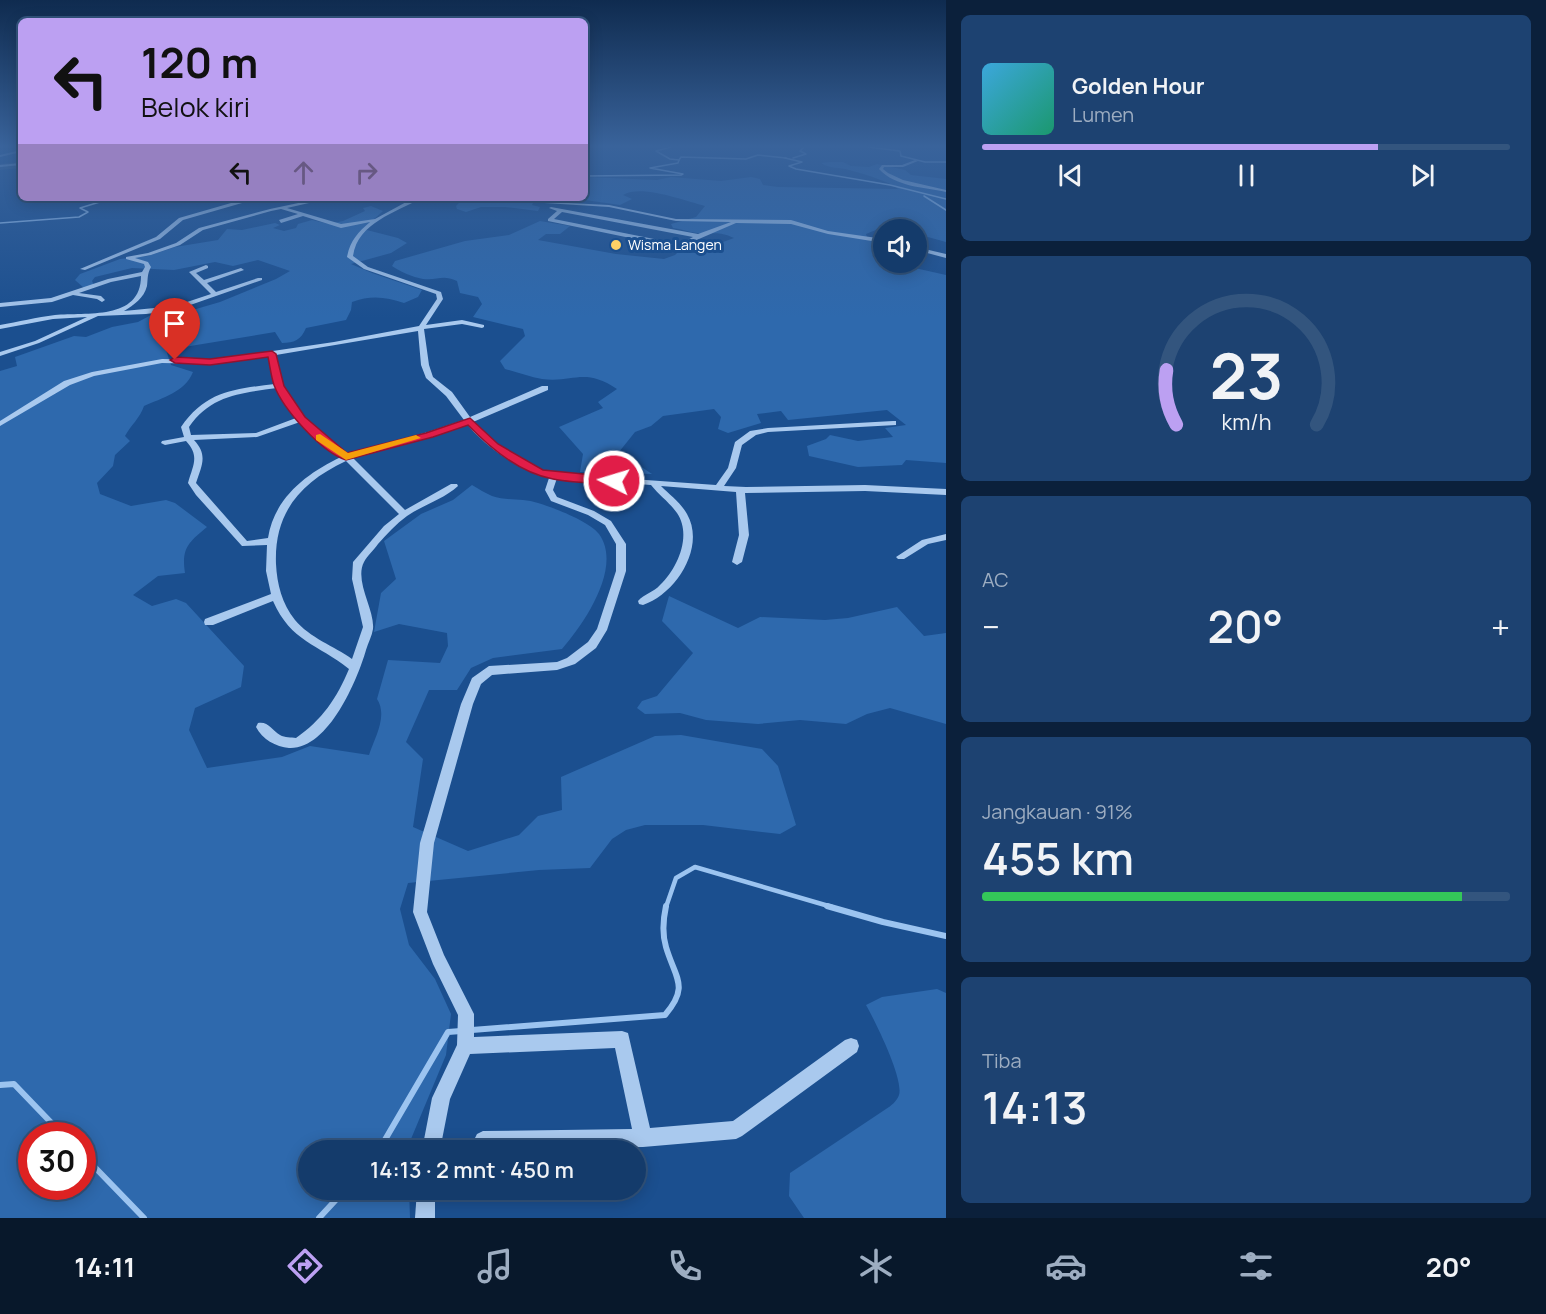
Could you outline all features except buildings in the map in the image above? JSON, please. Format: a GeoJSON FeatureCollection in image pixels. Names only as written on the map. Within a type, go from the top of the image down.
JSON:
{"type":"FeatureCollection","features":[{"type":"Feature","properties":{"kind":"street"},"geometry":{"type":"LineString","coordinates":[[83,268],[158,238],[181,219],[233,204]]}},
{"type":"Feature","properties":{"kind":"street"},"geometry":{"type":"LineString","coordinates":[[128,258],[149,254],[182,242],[197,230],[297,204]]}},
{"type":"Feature","properties":{"kind":"street"},"geometry":{"type":"LineString","coordinates":[[282,208],[340,226],[376,220],[408,204]]}},
{"type":"Feature","properties":{"kind":"street"},"geometry":{"type":"LineString","coordinates":[[531,204],[698,236]]}},
{"type":"Feature","properties":{"kind":"street"},"geometry":{"type":"LineString","coordinates":[[580,204],[669,219],[791,222],[828,232],[873,239]]}},
{"type":"Feature","properties":{"kind":"street"},"geometry":{"type":"LineString","coordinates":[[561,210],[550,220],[674,245],[683,244],[698,236],[740,221]]}},
{"type":"Feature","properties":{"kind":"street"},"geometry":{"type":"LineString","coordinates":[[255,221],[294,211]]}},
{"type":"Feature","properties":{"kind":"street"},"geometry":{"type":"LineString","coordinates":[[281,221],[305,214]]}},
{"type":"Feature","properties":{"kind":"street"},"geometry":{"type":"LineString","coordinates":[[376,220],[353,244],[350,257],[366,268],[439,293],[440,299],[420,328],[426,372],[449,394],[489,441],[530,468],[554,476],[740,490],[865,488],[946,492]]}},
{"type":"Feature","properties":{"kind":"street"},"geometry":{"type":"LineString","coordinates":[[927,251],[946,256]]}},
{"type":"Feature","properties":{"kind":"street"},"geometry":{"type":"LineString","coordinates":[[114,314],[141,293],[142,274],[148,265],[116,255]]}},
{"type":"Feature","properties":{"kind":"street"},"geometry":{"type":"LineString","coordinates":[[206,267],[192,271],[214,293]]}},
{"type":"Feature","properties":{"kind":"street"},"geometry":{"type":"LineString","coordinates":[[202,282],[241,270]]}},
{"type":"Feature","properties":{"kind":"street"},"geometry":{"type":"LineString","coordinates":[[0,305],[52,300],[110,280],[142,274]]}},
{"type":"Feature","properties":{"kind":"street"},"geometry":{"type":"LineString","coordinates":[[0,327],[53,317],[176,308],[260,279]]}},
{"type":"Feature","properties":{"kind":"street"},"geometry":{"type":"LineString","coordinates":[[71,294],[99,297],[102,300]]}},
{"type":"Feature","properties":{"kind":"street"},"geometry":{"type":"LineString","coordinates":[[0,354],[46,339],[98,315]]}},
{"type":"Feature","properties":{"kind":"street"},"geometry":{"type":"LineString","coordinates":[[0,424],[67,383],[92,374],[162,361],[210,362],[272,354],[462,322],[482,326]]}},
{"type":"Feature","properties":{"kind":"street"},"geometry":{"type":"LineString","coordinates":[[272,354],[279,386],[301,419],[329,445],[346,456],[404,514]]}},
{"type":"Feature","properties":{"kind":"street"},"geometry":{"type":"LineString","coordinates":[[271,542],[246,544],[199,494],[192,483],[199,460],[198,449],[188,438],[185,427],[196,410],[223,394],[279,386]]}},
{"type":"Feature","properties":{"kind":"street"},"geometry":{"type":"LineString","coordinates":[[355,668],[336,653],[304,637],[290,621],[275,596],[270,568],[271,542],[278,515],[290,497],[307,479],[346,456],[429,435],[470,421],[545,388]]}},
{"type":"Feature","properties":{"kind":"street"},"geometry":{"type":"LineString","coordinates":[[165,443],[188,438],[257,435],[301,419]]}},
{"type":"Feature","properties":{"kind":"street"},"geometry":{"type":"LineString","coordinates":[[718,488],[732,468],[738,444],[753,433],[768,430],[893,423]]}},
{"type":"Feature","properties":{"kind":"street"},"geometry":{"type":"LineString","coordinates":[[433,1140],[441,1098],[466,1041],[466,1014],[438,959],[420,912],[427,843],[469,697],[476,681],[489,671],[557,666],[592,645],[602,630],[621,571],[621,544],[614,530],[608,523],[591,513],[554,499],[549,490],[554,476]]}},
{"type":"Feature","properties":{"kind":"street"},"geometry":{"type":"LineString","coordinates":[[643,601],[657,595],[678,568],[687,541],[683,517],[654,484]]}},
{"type":"Feature","properties":{"kind":"street"},"geometry":{"type":"LineString","coordinates":[[262,727],[280,742],[298,743],[331,714],[343,699],[368,627],[357,579],[358,562],[387,528],[404,514],[454,486]]}},
{"type":"Feature","properties":{"kind":"street"},"geometry":{"type":"LineString","coordinates":[[737,562],[744,535],[740,490]]}},
{"type":"Feature","properties":{"kind":"street"},"geometry":{"type":"LineString","coordinates":[[901,556],[925,542],[946,537]]}},
{"type":"Feature","properties":{"kind":"street"},"geometry":{"type":"LineString","coordinates":[[210,622],[275,596]]}},
{"type":"Feature","properties":{"kind":"street"},"geometry":{"type":"LineString","coordinates":[[466,1041],[622,1039],[643,1138]]}},
{"type":"Feature","properties":{"kind":"street"},"geometry":{"type":"LineString","coordinates":[[483,1140],[643,1138],[736,1130],[851,1046]]}},
{"type":"Feature","properties":{"kind":"street"},"geometry":{"type":"LineString","coordinates":[[425,1218],[426,1200]]}},
{"type":"Feature","properties":{"kind":"shaded area"},"geometry":{"type":"Polygon","coordinates":[[[458,204],[533,204],[540,207],[538,211],[505,207],[481,207],[466,212],[457,209],[458,204]]]}},
{"type":"Feature","properties":{"kind":"shaded area"},"geometry":{"type":"Polygon","coordinates":[[[698,204],[946,204],[946,242],[927,237],[927,219],[873,219],[873,231],[866,234],[868,240],[873,241],[873,273],[927,273],[927,271],[946,275],[946,463],[906,460],[902,465],[858,467],[809,456],[807,446],[826,439],[830,435],[858,441],[893,437],[885,428],[906,425],[887,410],[788,420],[781,411],[757,414],[761,423],[728,433],[718,429],[721,417],[714,409],[663,416],[651,426],[635,432],[619,452],[652,474],[580,472],[583,454],[559,427],[603,408],[598,402],[617,389],[606,382],[587,377],[542,379],[505,369],[500,361],[525,336],[523,329],[473,317],[482,304],[478,297],[460,293],[457,281],[447,278],[419,278],[392,266],[395,261],[465,241],[509,235],[540,221],[570,226],[560,234],[546,234],[538,240],[616,254],[664,259],[675,255],[682,248],[701,250],[734,238],[723,234],[697,233],[673,228],[671,224],[696,217],[705,206],[698,204]]]}},
{"type":"Feature","properties":{"kind":"shaded area"},"geometry":{"type":"Polygon","coordinates":[[[371,206],[383,211],[363,229],[398,238],[407,243],[391,253],[351,264],[422,290],[418,297],[404,303],[378,298],[366,298],[352,302],[346,320],[306,328],[297,340],[290,342],[282,343],[275,332],[166,350],[171,365],[193,372],[179,389],[144,406],[125,436],[130,441],[115,455],[113,466],[97,483],[100,494],[131,506],[166,500],[175,503],[207,527],[195,537],[185,551],[185,573],[158,576],[133,595],[152,606],[176,599],[186,603],[244,666],[241,687],[195,708],[189,730],[207,768],[282,757],[310,746],[369,755],[381,719],[377,699],[388,660],[440,663],[448,646],[447,633],[399,624],[374,632],[381,593],[396,579],[384,541],[421,514],[453,500],[472,485],[497,498],[532,501],[588,524],[599,534],[605,547],[604,578],[590,610],[562,649],[493,658],[471,668],[457,690],[429,690],[406,742],[423,759],[413,827],[468,851],[519,835],[538,816],[562,810],[561,777],[655,736],[681,735],[762,749],[778,766],[796,825],[780,834],[703,825],[645,825],[626,830],[612,839],[590,868],[539,870],[408,883],[400,909],[409,945],[435,979],[451,1014],[446,1055],[411,1140],[298,1140],[298,1200],[409,1200],[410,1218],[0,1218],[0,371],[17,366],[15,357],[74,336],[86,337],[112,327],[138,322],[151,315],[196,309],[220,302],[290,271],[258,260],[233,266],[215,262],[174,270],[132,268],[95,277],[92,281],[94,285],[84,288],[75,280],[80,274],[120,259],[148,256],[175,247],[218,240],[227,229],[242,230],[275,223],[280,225],[273,228],[284,231],[312,220],[329,224],[343,221],[365,211],[363,208],[371,206]]]}},
{"type":"Feature","properties":{"kind":"shaded area"},"geometry":{"type":"Polygon","coordinates":[[[669,596],[738,628],[760,617],[825,620],[848,618],[897,607],[924,636],[946,633],[946,724],[890,708],[867,714],[846,724],[800,720],[758,724],[706,720],[680,713],[645,714],[637,708],[642,701],[657,696],[693,653],[662,621],[669,596]]]}},
{"type":"Feature","properties":{"kind":"shaded area"},"geometry":{"type":"Polygon","coordinates":[[[937,989],[946,993],[946,1218],[804,1218],[789,1196],[790,1173],[890,1106],[899,1095],[893,1064],[866,1005],[882,997],[937,989]]]}},
{"type":"Feature","properties":{"kind":"waterway"},"geometry":{"type":"LineString","coordinates":[[0,223],[79,217],[88,212],[80,208],[94,204]]}},
{"type":"Feature","properties":{"kind":"waterway"},"geometry":{"type":"LineString","coordinates":[[936,204],[946,210]]}},
{"type":"Feature","properties":{"kind":"waterway"},"geometry":{"type":"LineString","coordinates":[[666,907],[676,878],[695,867],[832,907]]}},
{"type":"Feature","properties":{"kind":"waterway"},"geometry":{"type":"LineString","coordinates":[[472,1030],[665,1015],[673,1005],[679,989],[664,937],[666,906]]}},
{"type":"Feature","properties":{"kind":"waterway"},"geometry":{"type":"LineString","coordinates":[[827,906],[883,922],[946,936]]}},
{"type":"Feature","properties":{"kind":"waterway"},"geometry":{"type":"LineString","coordinates":[[385,1140],[448,1032],[461,1031]]}},
{"type":"Feature","properties":{"kind":"waterway"},"geometry":{"type":"LineString","coordinates":[[0,1085],[14,1084],[51,1122]]}},
{"type":"Feature","properties":{"kind":"waterway"},"geometry":{"type":"LineString","coordinates":[[96,1168],[144,1218]]}},
{"type":"Feature","properties":{"kind":"waterway"},"geometry":{"type":"LineString","coordinates":[[319,1218],[336,1200]]}},
{"type":"Feature","properties":{"kind":"slow traffic"},"geometry":{"type":"LineString","coordinates":[[320,437],[346,456],[416,438]]}},
{"type":"Feature","properties":{"kind":"place","name":"Wisma Langen"},"geometry":{"type":"Point","coordinates":[616,245]}},
{"type":"Feature","properties":{"kind":"route"},"geometry":{"type":"LineString","coordinates":[[175,360],[210,362],[272,354],[279,386],[301,419],[329,445],[346,456],[429,435],[470,421],[474,428],[494,446],[516,461],[546,475],[614,481]]}}]}
